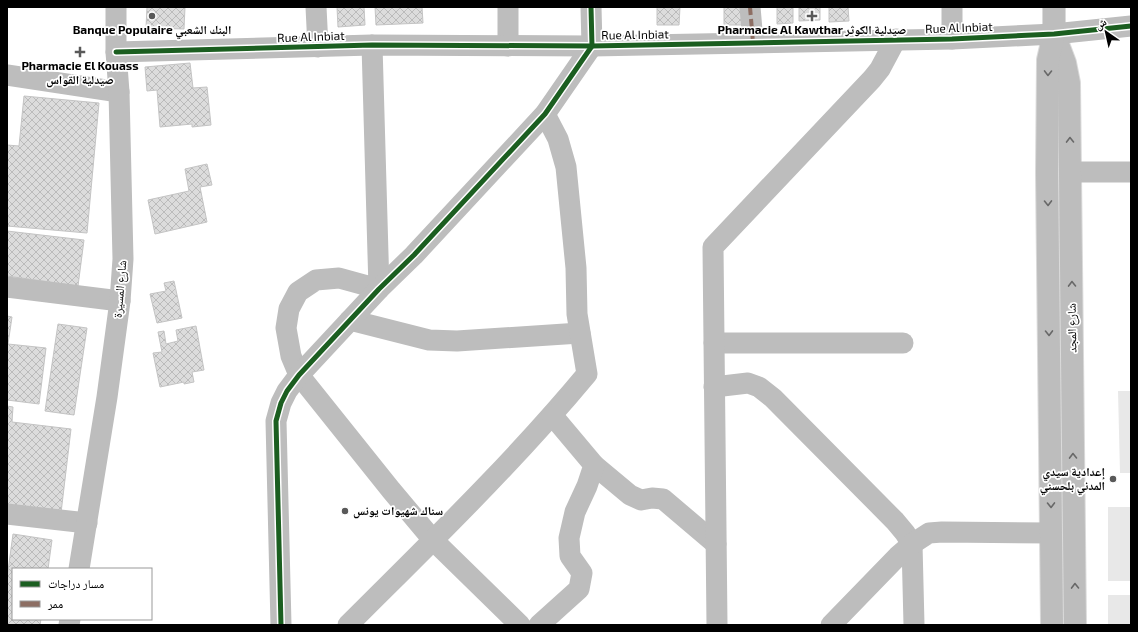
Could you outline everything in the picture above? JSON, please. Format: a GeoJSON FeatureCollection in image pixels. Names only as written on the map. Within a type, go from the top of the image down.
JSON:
{"type":"FeatureCollection","features":[{"type":"Feature","properties":{"kind":"main road","name":"شارع المجد"},"geometry":{"type":"LineString","coordinates":[[1052,625],[1047,173],[1048,60],[1054,34],[1054,7]]}},
{"type":"Feature","properties":{"kind":"main road","name":"شارع المجد"},"geometry":{"type":"LineString","coordinates":[[1054,34],[1065,63],[1069,84],[1075,625]]}},
{"type":"Feature","properties":{"kind":"street","name":"شارع المسيرة"},"geometry":{"type":"LineString","coordinates":[[79,568],[120,302],[124,259],[119,92],[116,52],[116,7]]}},
{"type":"Feature","properties":{"kind":"street"},"geometry":{"type":"LineString","coordinates":[[316,7],[318,47]]}},
{"type":"Feature","properties":{"kind":"street"},"geometry":{"type":"LineString","coordinates":[[508,7],[508,46]]}},
{"type":"Feature","properties":{"kind":"street"},"geometry":{"type":"LineString","coordinates":[[281,625],[276,422],[281,403],[287,391],[299,375],[350,320],[414,255],[545,114],[592,46],[591,7]]}},
{"type":"Feature","properties":{"kind":"street"},"geometry":{"type":"LineString","coordinates":[[750,7],[753,42]]}},
{"type":"Feature","properties":{"kind":"street"},"geometry":{"type":"LineString","coordinates":[[952,7],[952,39]]}},
{"type":"Feature","properties":{"kind":"street","name":"Rue Al Inbiat"},"geometry":{"type":"LineString","coordinates":[[116,52],[372,45],[592,46],[952,39],[1054,34],[1131,26]]}},
{"type":"Feature","properties":{"kind":"street"},"geometry":{"type":"LineString","coordinates":[[717,625],[713,247],[880,70],[896,39]]}},
{"type":"Feature","properties":{"kind":"street"},"geometry":{"type":"LineString","coordinates":[[372,45],[379,289]]}},
{"type":"Feature","properties":{"kind":"street"},"geometry":{"type":"LineString","coordinates":[[7,75],[119,92]]}},
{"type":"Feature","properties":{"kind":"street"},"geometry":{"type":"LineString","coordinates":[[348,625],[433,540],[552,416],[587,374],[576,314],[576,262],[566,167],[558,139],[545,114]]}},
{"type":"Feature","properties":{"kind":"street"},"geometry":{"type":"LineString","coordinates":[[1070,172],[1131,172]]}},
{"type":"Feature","properties":{"kind":"street"},"geometry":{"type":"LineString","coordinates":[[379,289],[339,278],[316,280],[298,292],[289,309],[286,328],[291,356],[299,375],[433,540],[520,625]]}},
{"type":"Feature","properties":{"kind":"street"},"geometry":{"type":"LineString","coordinates":[[7,288],[120,302]]}},
{"type":"Feature","properties":{"kind":"street"},"geometry":{"type":"LineString","coordinates":[[350,320],[429,340],[457,341],[580,333]]}},
{"type":"Feature","properties":{"kind":"street"},"geometry":{"type":"LineString","coordinates":[[714,343],[903,342]]}},
{"type":"Feature","properties":{"kind":"street"},"geometry":{"type":"LineString","coordinates":[[714,387],[748,383],[759,387],[773,398],[896,521],[906,533],[912,544],[914,625]]}},
{"type":"Feature","properties":{"kind":"street"},"geometry":{"type":"LineString","coordinates":[[552,416],[594,465],[630,495],[641,500],[652,498],[663,499],[716,544]]}},
{"type":"Feature","properties":{"kind":"street"},"geometry":{"type":"LineString","coordinates":[[539,625],[578,588],[582,573],[570,556],[569,538],[576,512],[594,465]]}},
{"type":"Feature","properties":{"kind":"street"},"geometry":{"type":"LineString","coordinates":[[7,514],[87,523]]}},
{"type":"Feature","properties":{"kind":"street"},"geometry":{"type":"LineString","coordinates":[[831,625],[898,556],[912,544],[929,533],[1051,533]]}},
{"type":"Feature","properties":{"kind":"shaded area"},"geometry":{"type":"Polygon","coordinates":[[[1118,391],[1131,391],[1131,473],[1120,473],[1118,391]]]}},
{"type":"Feature","properties":{"kind":"shaded area"},"geometry":{"type":"Polygon","coordinates":[[[1108,507],[1131,507],[1131,581],[1108,581],[1108,507]]]}},
{"type":"Feature","properties":{"kind":"shaded area"},"geometry":{"type":"Polygon","coordinates":[[[1108,595],[1131,595],[1131,625],[1108,625],[1108,595]]]}},
{"type":"Feature","properties":{"kind":"building"},"geometry":{"type":"Polygon","coordinates":[[[147,7],[185,7],[184,29],[146,28],[147,7]]]}},
{"type":"Feature","properties":{"kind":"building"},"geometry":{"type":"Polygon","coordinates":[[[337,7],[364,7],[365,25],[338,27],[337,7]]]}},
{"type":"Feature","properties":{"kind":"building"},"geometry":{"type":"Polygon","coordinates":[[[375,7],[422,7],[423,23],[376,25],[375,7]]]}},
{"type":"Feature","properties":{"kind":"building"},"geometry":{"type":"Polygon","coordinates":[[[657,7],[680,7],[679,25],[657,25],[657,7]]]}},
{"type":"Feature","properties":{"kind":"building"},"geometry":{"type":"Polygon","coordinates":[[[724,7],[743,7],[743,25],[724,25],[724,7]]]}},
{"type":"Feature","properties":{"kind":"building"},"geometry":{"type":"Polygon","coordinates":[[[777,7],[793,7],[793,23],[777,24],[777,7]]]}},
{"type":"Feature","properties":{"kind":"building"},"geometry":{"type":"Polygon","coordinates":[[[799,7],[820,7],[820,20],[799,21],[799,7]]]}},
{"type":"Feature","properties":{"kind":"building"},"geometry":{"type":"Polygon","coordinates":[[[829,7],[848,7],[849,21],[829,22],[829,7]]]}},
{"type":"Feature","properties":{"kind":"building"},"geometry":{"type":"Polygon","coordinates":[[[190,63],[193,88],[207,87],[211,125],[192,127],[192,124],[160,127],[157,90],[147,91],[145,67],[190,63]]]}},
{"type":"Feature","properties":{"kind":"building"},"geometry":{"type":"Polygon","coordinates":[[[24,96],[99,103],[87,233],[7,226],[7,145],[19,146],[24,96]]]}},
{"type":"Feature","properties":{"kind":"building"},"geometry":{"type":"Polygon","coordinates":[[[207,164],[212,185],[200,187],[207,222],[155,234],[148,200],[189,191],[185,169],[207,164]]]}},
{"type":"Feature","properties":{"kind":"building"},"geometry":{"type":"Polygon","coordinates":[[[7,231],[84,240],[78,286],[7,276],[7,231]]]}},
{"type":"Feature","properties":{"kind":"building"},"geometry":{"type":"Polygon","coordinates":[[[174,281],[182,318],[157,323],[150,294],[166,291],[164,283],[174,281]]]}},
{"type":"Feature","properties":{"kind":"building"},"geometry":{"type":"Polygon","coordinates":[[[7,316],[12,317],[8,344],[46,348],[39,404],[7,400],[7,316]]]}},
{"type":"Feature","properties":{"kind":"building"},"geometry":{"type":"Polygon","coordinates":[[[58,324],[87,328],[74,415],[45,411],[58,324]]]}},
{"type":"Feature","properties":{"kind":"building"},"geometry":{"type":"Polygon","coordinates":[[[196,326],[204,370],[192,372],[194,382],[184,384],[184,382],[160,387],[153,353],[162,352],[158,332],[164,331],[166,344],[178,341],[176,330],[196,326]]]}},
{"type":"Feature","properties":{"kind":"building"},"geometry":{"type":"Polygon","coordinates":[[[7,406],[13,407],[12,422],[71,429],[61,513],[7,507],[7,406]]]}},
{"type":"Feature","properties":{"kind":"building"},"geometry":{"type":"Polygon","coordinates":[[[13,534],[52,540],[48,568],[12,568],[12,620],[41,620],[40,625],[7,625],[7,578],[13,534]]]}},
{"type":"Feature","properties":{"kind":"marked path"},"geometry":{"type":"LineString","coordinates":[[750,7],[753,42]]}},
{"type":"Feature","properties":{"kind":"cycle path"},"geometry":{"type":"LineString","coordinates":[[281,625],[276,421],[281,403],[287,391],[299,375],[379,289],[414,255],[545,114],[592,46],[591,7]]}},
{"type":"Feature","properties":{"kind":"cycle path"},"geometry":{"type":"LineString","coordinates":[[116,52],[372,45],[592,46],[952,39],[1054,34],[1131,26]]}},
{"type":"Feature","properties":{"kind":"place","name":"Banque Populaire البنك الشعبي"},"geometry":{"type":"Point","coordinates":[152,16]}},
{"type":"Feature","properties":{"kind":"place","name":"Pharmacie Al Kawthar صيدلية الكوثر"},"geometry":{"type":"Point","coordinates":[812,16]}},
{"type":"Feature","properties":{"kind":"place","name":"Pharmacie El Kouass صيدلية القواس"},"geometry":{"type":"Point","coordinates":[80,52]}},
{"type":"Feature","properties":{"kind":"place","name":"إعدادية سيدي المدني بلحسني"},"geometry":{"type":"Point","coordinates":[1113,479]}},
{"type":"Feature","properties":{"kind":"place","name":"سناك شهيوات يونس"},"geometry":{"type":"Point","coordinates":[345,511]}}]}
